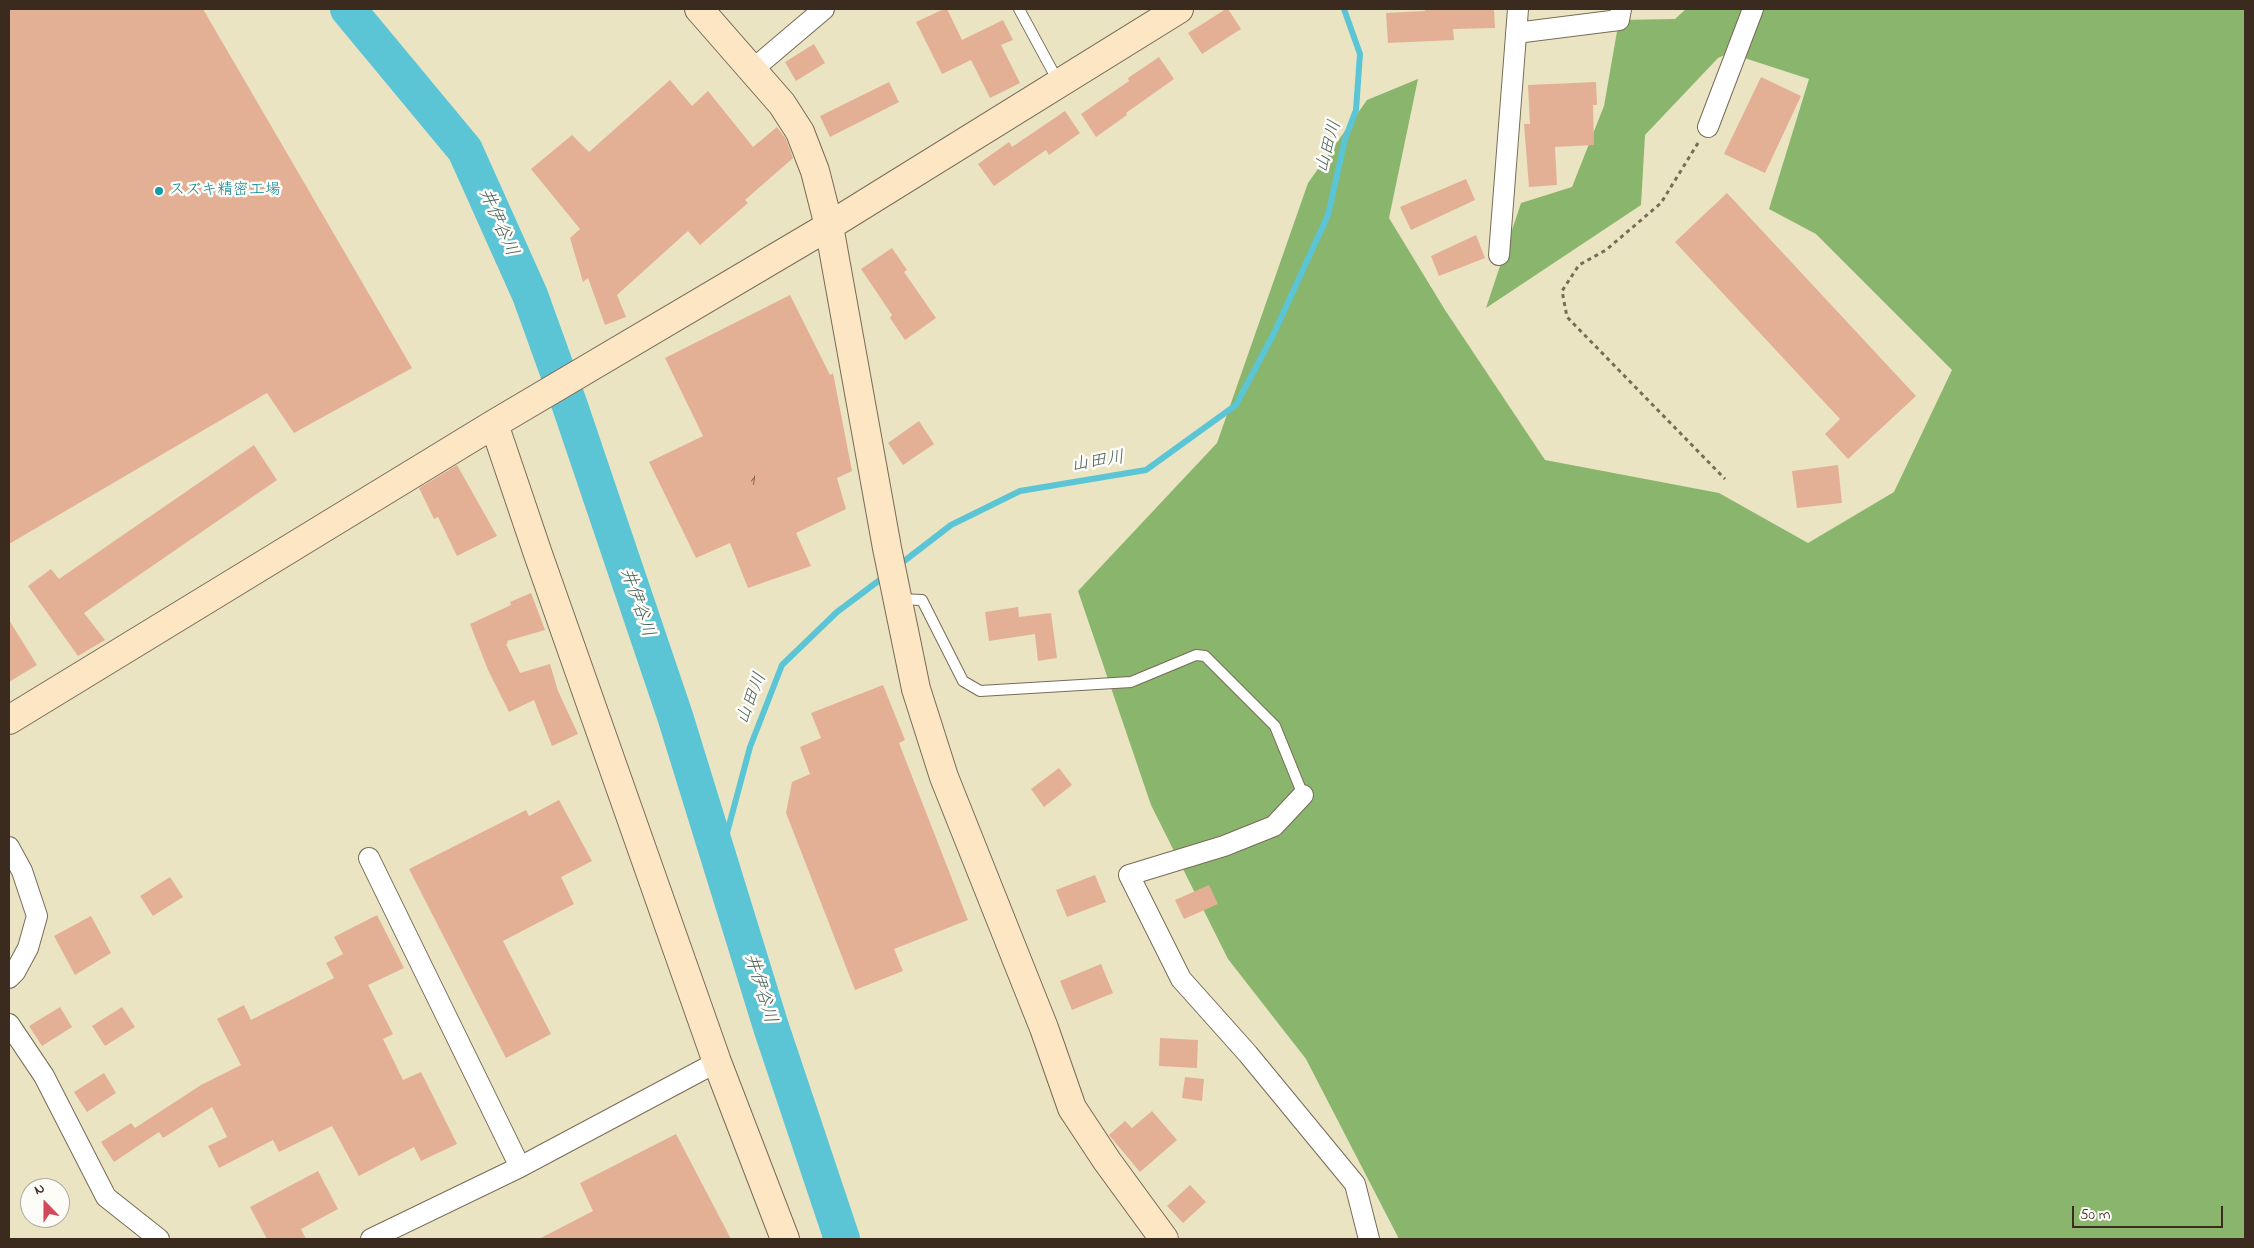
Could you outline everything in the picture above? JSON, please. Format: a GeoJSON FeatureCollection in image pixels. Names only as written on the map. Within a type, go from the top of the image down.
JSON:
{"type":"FeatureCollection","features":[{"type":"Feature","properties":{"kind":"street"},"geometry":{"type":"LineString","coordinates":[[699,9],[782,104],[800,132],[815,171],[829,226],[886,548],[916,689],[944,777],[1044,1028],[1072,1108],[1107,1161],[1164,1239]]}},
{"type":"Feature","properties":{"kind":"street"},"geometry":{"type":"LineString","coordinates":[[752,70],[824,9]]}},
{"type":"Feature","properties":{"kind":"street"},"geometry":{"type":"LineString","coordinates":[[9,720],[494,424],[829,226],[1179,9]]}},
{"type":"Feature","properties":{"kind":"street"},"geometry":{"type":"LineString","coordinates":[[1499,255],[1518,9]]}},
{"type":"Feature","properties":{"kind":"street"},"geometry":{"type":"LineString","coordinates":[[1516,32],[1619,20],[1621,9]]}},
{"type":"Feature","properties":{"kind":"street"},"geometry":{"type":"LineString","coordinates":[[1708,127],[1753,9]]}},
{"type":"Feature","properties":{"kind":"street"},"geometry":{"type":"LineString","coordinates":[[494,424],[717,1062],[784,1239]]}},
{"type":"Feature","properties":{"kind":"street"},"geometry":{"type":"LineString","coordinates":[[1303,795],[1274,826],[1224,846],[1129,874],[1181,979],[1248,1054],[1355,1184],[1369,1239]]}},
{"type":"Feature","properties":{"kind":"street"},"geometry":{"type":"LineString","coordinates":[[9,847],[22,871],[37,916],[28,948],[15,972],[9,978]]}},
{"type":"Feature","properties":{"kind":"street"},"geometry":{"type":"LineString","coordinates":[[369,858],[520,1167]]}},
{"type":"Feature","properties":{"kind":"street"},"geometry":{"type":"LineString","coordinates":[[9,1024],[44,1076],[106,1197],[159,1239]]}},
{"type":"Feature","properties":{"kind":"street"},"geometry":{"type":"LineString","coordinates":[[371,1239],[520,1167],[717,1062]]}},
{"type":"Feature","properties":{"kind":"lane"},"geometry":{"type":"LineString","coordinates":[[1019,9],[1059,84]]}},
{"type":"Feature","properties":{"kind":"lane"},"geometry":{"type":"LineString","coordinates":[[897,594],[922,600],[963,681],[980,691],[1131,682],[1196,655],[1205,656],[1275,726],[1303,795]]}},
{"type":"Feature","properties":{"kind":"path"},"geometry":{"type":"LineString","coordinates":[[1708,127],[1661,203],[1606,250],[1580,265],[1562,291],[1567,317],[1725,480]]}},
{"type":"Feature","properties":{"kind":"green space"},"geometry":{"type":"Polygon","coordinates":[[[1686,9],[2245,9],[2245,1239],[1399,1239],[1306,1059],[1228,959],[1151,805],[1078,591],[1217,443],[1308,183],[1367,100],[1418,79],[1389,218],[1445,310],[1545,460],[1719,493],[1808,543],[1894,492],[1952,370],[1816,234],[1769,209],[1809,79],[1729,53],[1718,58],[1645,135],[1641,205],[1486,308],[1521,203],[1572,187],[1604,106],[1619,20],[1675,19],[1686,9]]]}},
{"type":"Feature","properties":{"kind":"building","name":"スズキ精密工場"},"geometry":{"type":"Polygon","coordinates":[[[9,9],[203,9],[412,368],[294,433],[267,393],[9,544],[9,9]]]}},
{"type":"Feature","properties":{"kind":"building"},"geometry":{"type":"Polygon","coordinates":[[[947,9],[962,40],[1003,20],[1013,40],[1001,45],[1020,83],[990,98],[971,60],[942,74],[916,22],[947,9]]]}},
{"type":"Feature","properties":{"kind":"building"},"geometry":{"type":"Polygon","coordinates":[[[1228,9],[1241,29],[1202,54],[1188,33],[1228,9]]]}},
{"type":"Feature","properties":{"kind":"building"},"geometry":{"type":"Polygon","coordinates":[[[1425,9],[1494,9],[1495,28],[1453,29],[1454,40],[1388,43],[1386,13],[1425,11],[1425,9]]]}},
{"type":"Feature","properties":{"kind":"building"},"geometry":{"type":"Polygon","coordinates":[[[814,44],[825,63],[796,81],[785,62],[814,44]]]}},
{"type":"Feature","properties":{"kind":"building"},"geometry":{"type":"Polygon","coordinates":[[[1159,57],[1174,79],[1096,137],[1081,114],[1129,81],[1128,78],[1159,57]]]}},
{"type":"Feature","properties":{"kind":"building"},"geometry":{"type":"Polygon","coordinates":[[[1761,77],[1801,96],[1765,173],[1724,154],[1761,77]]]}},
{"type":"Feature","properties":{"kind":"building"},"geometry":{"type":"Polygon","coordinates":[[[670,80],[692,106],[708,91],[753,147],[777,127],[786,139],[793,158],[745,200],[748,203],[700,245],[688,231],[617,295],[626,317],[605,325],[588,278],[583,282],[570,238],[580,229],[531,169],[572,135],[589,152],[670,80]]]}},
{"type":"Feature","properties":{"kind":"building"},"geometry":{"type":"Polygon","coordinates":[[[889,82],[899,102],[830,137],[820,116],[889,82]]]}},
{"type":"Feature","properties":{"kind":"building"},"geometry":{"type":"Polygon","coordinates":[[[1596,82],[1597,105],[1593,105],[1594,145],[1555,147],[1557,185],[1529,187],[1524,124],[1530,124],[1528,85],[1596,82]]]}},
{"type":"Feature","properties":{"kind":"building"},"geometry":{"type":"Polygon","coordinates":[[[1065,111],[1080,133],[1049,155],[1046,150],[994,186],[978,164],[1009,142],[1012,147],[1065,111]]]}},
{"type":"Feature","properties":{"kind":"building"},"geometry":{"type":"Polygon","coordinates":[[[1466,179],[1475,200],[1411,230],[1400,207],[1466,179]]]}},
{"type":"Feature","properties":{"kind":"building"},"geometry":{"type":"Polygon","coordinates":[[[1727,193],[1916,396],[1848,459],[1825,434],[1840,419],[1675,242],[1727,193]]]}},
{"type":"Feature","properties":{"kind":"building"},"geometry":{"type":"Polygon","coordinates":[[[1476,235],[1485,258],[1439,276],[1431,256],[1476,235]]]}},
{"type":"Feature","properties":{"kind":"building"},"geometry":{"type":"Polygon","coordinates":[[[892,248],[907,270],[904,272],[936,318],[905,340],[890,318],[892,315],[861,269],[892,248]]]}},
{"type":"Feature","properties":{"kind":"building"},"geometry":{"type":"Polygon","coordinates":[[[790,295],[830,375],[833,373],[852,471],[837,478],[846,509],[796,533],[811,566],[748,588],[730,543],[696,558],[649,462],[703,436],[665,358],[790,295]]]}},
{"type":"Feature","properties":{"kind":"building"},"geometry":{"type":"Polygon","coordinates":[[[919,421],[934,444],[903,465],[888,443],[919,421]]]}},
{"type":"Feature","properties":{"kind":"building"},"geometry":{"type":"Polygon","coordinates":[[[254,445],[277,480],[84,613],[105,640],[78,656],[28,586],[51,569],[59,579],[254,445]]]}},
{"type":"Feature","properties":{"kind":"building"},"geometry":{"type":"Polygon","coordinates":[[[457,465],[497,536],[457,556],[438,517],[434,519],[419,488],[457,465]]]}},
{"type":"Feature","properties":{"kind":"building"},"geometry":{"type":"Polygon","coordinates":[[[1838,465],[1842,503],[1797,508],[1792,471],[1838,465]]]}},
{"type":"Feature","properties":{"kind":"building"},"geometry":{"type":"Polygon","coordinates":[[[531,593],[545,630],[507,641],[508,643],[506,644],[520,673],[550,664],[558,691],[578,734],[552,746],[534,700],[509,712],[488,670],[470,624],[511,605],[510,602],[531,593]]]}},
{"type":"Feature","properties":{"kind":"building"},"geometry":{"type":"Polygon","coordinates":[[[1018,607],[1019,617],[1051,613],[1057,658],[1038,661],[1035,634],[989,641],[985,612],[1018,607]]]}},
{"type":"Feature","properties":{"kind":"building"},"geometry":{"type":"Polygon","coordinates":[[[9,620],[37,665],[9,682],[9,620]]]}},
{"type":"Feature","properties":{"kind":"building"},"geometry":{"type":"Polygon","coordinates":[[[883,685],[905,740],[899,743],[968,920],[894,949],[903,971],[855,990],[786,813],[792,782],[810,774],[800,747],[821,738],[811,713],[883,685]]]}},
{"type":"Feature","properties":{"kind":"building"},"geometry":{"type":"Polygon","coordinates":[[[1059,768],[1072,785],[1044,807],[1031,789],[1059,768]]]}},
{"type":"Feature","properties":{"kind":"building"},"geometry":{"type":"Polygon","coordinates":[[[559,800],[592,861],[561,877],[574,904],[503,941],[551,1034],[506,1058],[409,869],[526,810],[529,816],[559,800]]]}},
{"type":"Feature","properties":{"kind":"building"},"geometry":{"type":"Polygon","coordinates":[[[1095,875],[1106,902],[1067,917],[1056,890],[1095,875]]]}},
{"type":"Feature","properties":{"kind":"building"},"geometry":{"type":"Polygon","coordinates":[[[170,877],[183,897],[153,916],[140,896],[170,877]]]}},
{"type":"Feature","properties":{"kind":"building"},"geometry":{"type":"Polygon","coordinates":[[[1209,885],[1218,904],[1184,919],[1175,900],[1209,885]]]}},
{"type":"Feature","properties":{"kind":"building"},"geometry":{"type":"Polygon","coordinates":[[[377,915],[404,968],[368,985],[393,1034],[383,1039],[403,1080],[421,1072],[457,1144],[421,1161],[414,1147],[359,1176],[332,1126],[279,1152],[273,1140],[219,1168],[208,1146],[227,1137],[212,1107],[163,1138],[159,1132],[114,1162],[101,1142],[131,1123],[135,1128],[201,1085],[241,1065],[217,1019],[244,1005],[251,1020],[334,978],[326,963],[343,954],[334,937],[377,915]]]}},
{"type":"Feature","properties":{"kind":"building"},"geometry":{"type":"Polygon","coordinates":[[[91,916],[111,953],[75,975],[54,936],[91,916]]]}},
{"type":"Feature","properties":{"kind":"building"},"geometry":{"type":"Polygon","coordinates":[[[1101,964],[1113,993],[1072,1010],[1060,981],[1101,964]]]}},
{"type":"Feature","properties":{"kind":"building"},"geometry":{"type":"Polygon","coordinates":[[[60,1007],[72,1027],[42,1046],[29,1026],[60,1007]]]}},
{"type":"Feature","properties":{"kind":"building"},"geometry":{"type":"Polygon","coordinates":[[[122,1007],[135,1027],[105,1046],[92,1026],[122,1007]]]}},
{"type":"Feature","properties":{"kind":"building"},"geometry":{"type":"Polygon","coordinates":[[[1160,1038],[1198,1040],[1197,1068],[1159,1066],[1160,1038]]]}},
{"type":"Feature","properties":{"kind":"building"},"geometry":{"type":"Polygon","coordinates":[[[104,1073],[116,1093],[87,1112],[74,1092],[104,1073]]]}},
{"type":"Feature","properties":{"kind":"building"},"geometry":{"type":"Polygon","coordinates":[[[1185,1077],[1204,1079],[1202,1101],[1182,1098],[1185,1077]]]}},
{"type":"Feature","properties":{"kind":"building"},"geometry":{"type":"Polygon","coordinates":[[[1152,1111],[1177,1140],[1140,1172],[1109,1135],[1125,1121],[1132,1128],[1152,1111]]]}},
{"type":"Feature","properties":{"kind":"building"},"geometry":{"type":"Polygon","coordinates":[[[676,1134],[731,1239],[539,1239],[593,1211],[580,1183],[676,1134]]]}},
{"type":"Feature","properties":{"kind":"building"},"geometry":{"type":"Polygon","coordinates":[[[318,1171],[338,1209],[301,1229],[306,1239],[267,1239],[250,1207],[318,1171]]]}},
{"type":"Feature","properties":{"kind":"building"},"geometry":{"type":"Polygon","coordinates":[[[1190,1185],[1206,1202],[1183,1223],[1167,1206],[1190,1185]]]}},
{"type":"Feature","properties":{"kind":"waterway","name":"井伊谷川"},"geometry":{"type":"LineString","coordinates":[[348,9],[465,150],[530,295],[570,406],[675,716],[771,1027],[842,1239]]}},
{"type":"Feature","properties":{"kind":"waterway","name":"山田川"},"geometry":{"type":"LineString","coordinates":[[899,565],[951,525],[1020,491],[1146,470],[1236,405],[1274,333],[1328,215],[1345,139],[1356,110],[1360,54],[1344,9]]}},
{"type":"Feature","properties":{"kind":"waterway","name":"山田川"},"geometry":{"type":"LineString","coordinates":[[720,859],[750,747],[782,665],[837,612],[885,576]]}},
{"type":"Feature","properties":{"kind":"place","name":"スズキ精密工場"},"geometry":{"type":"Point","coordinates":[159,191]}}]}
